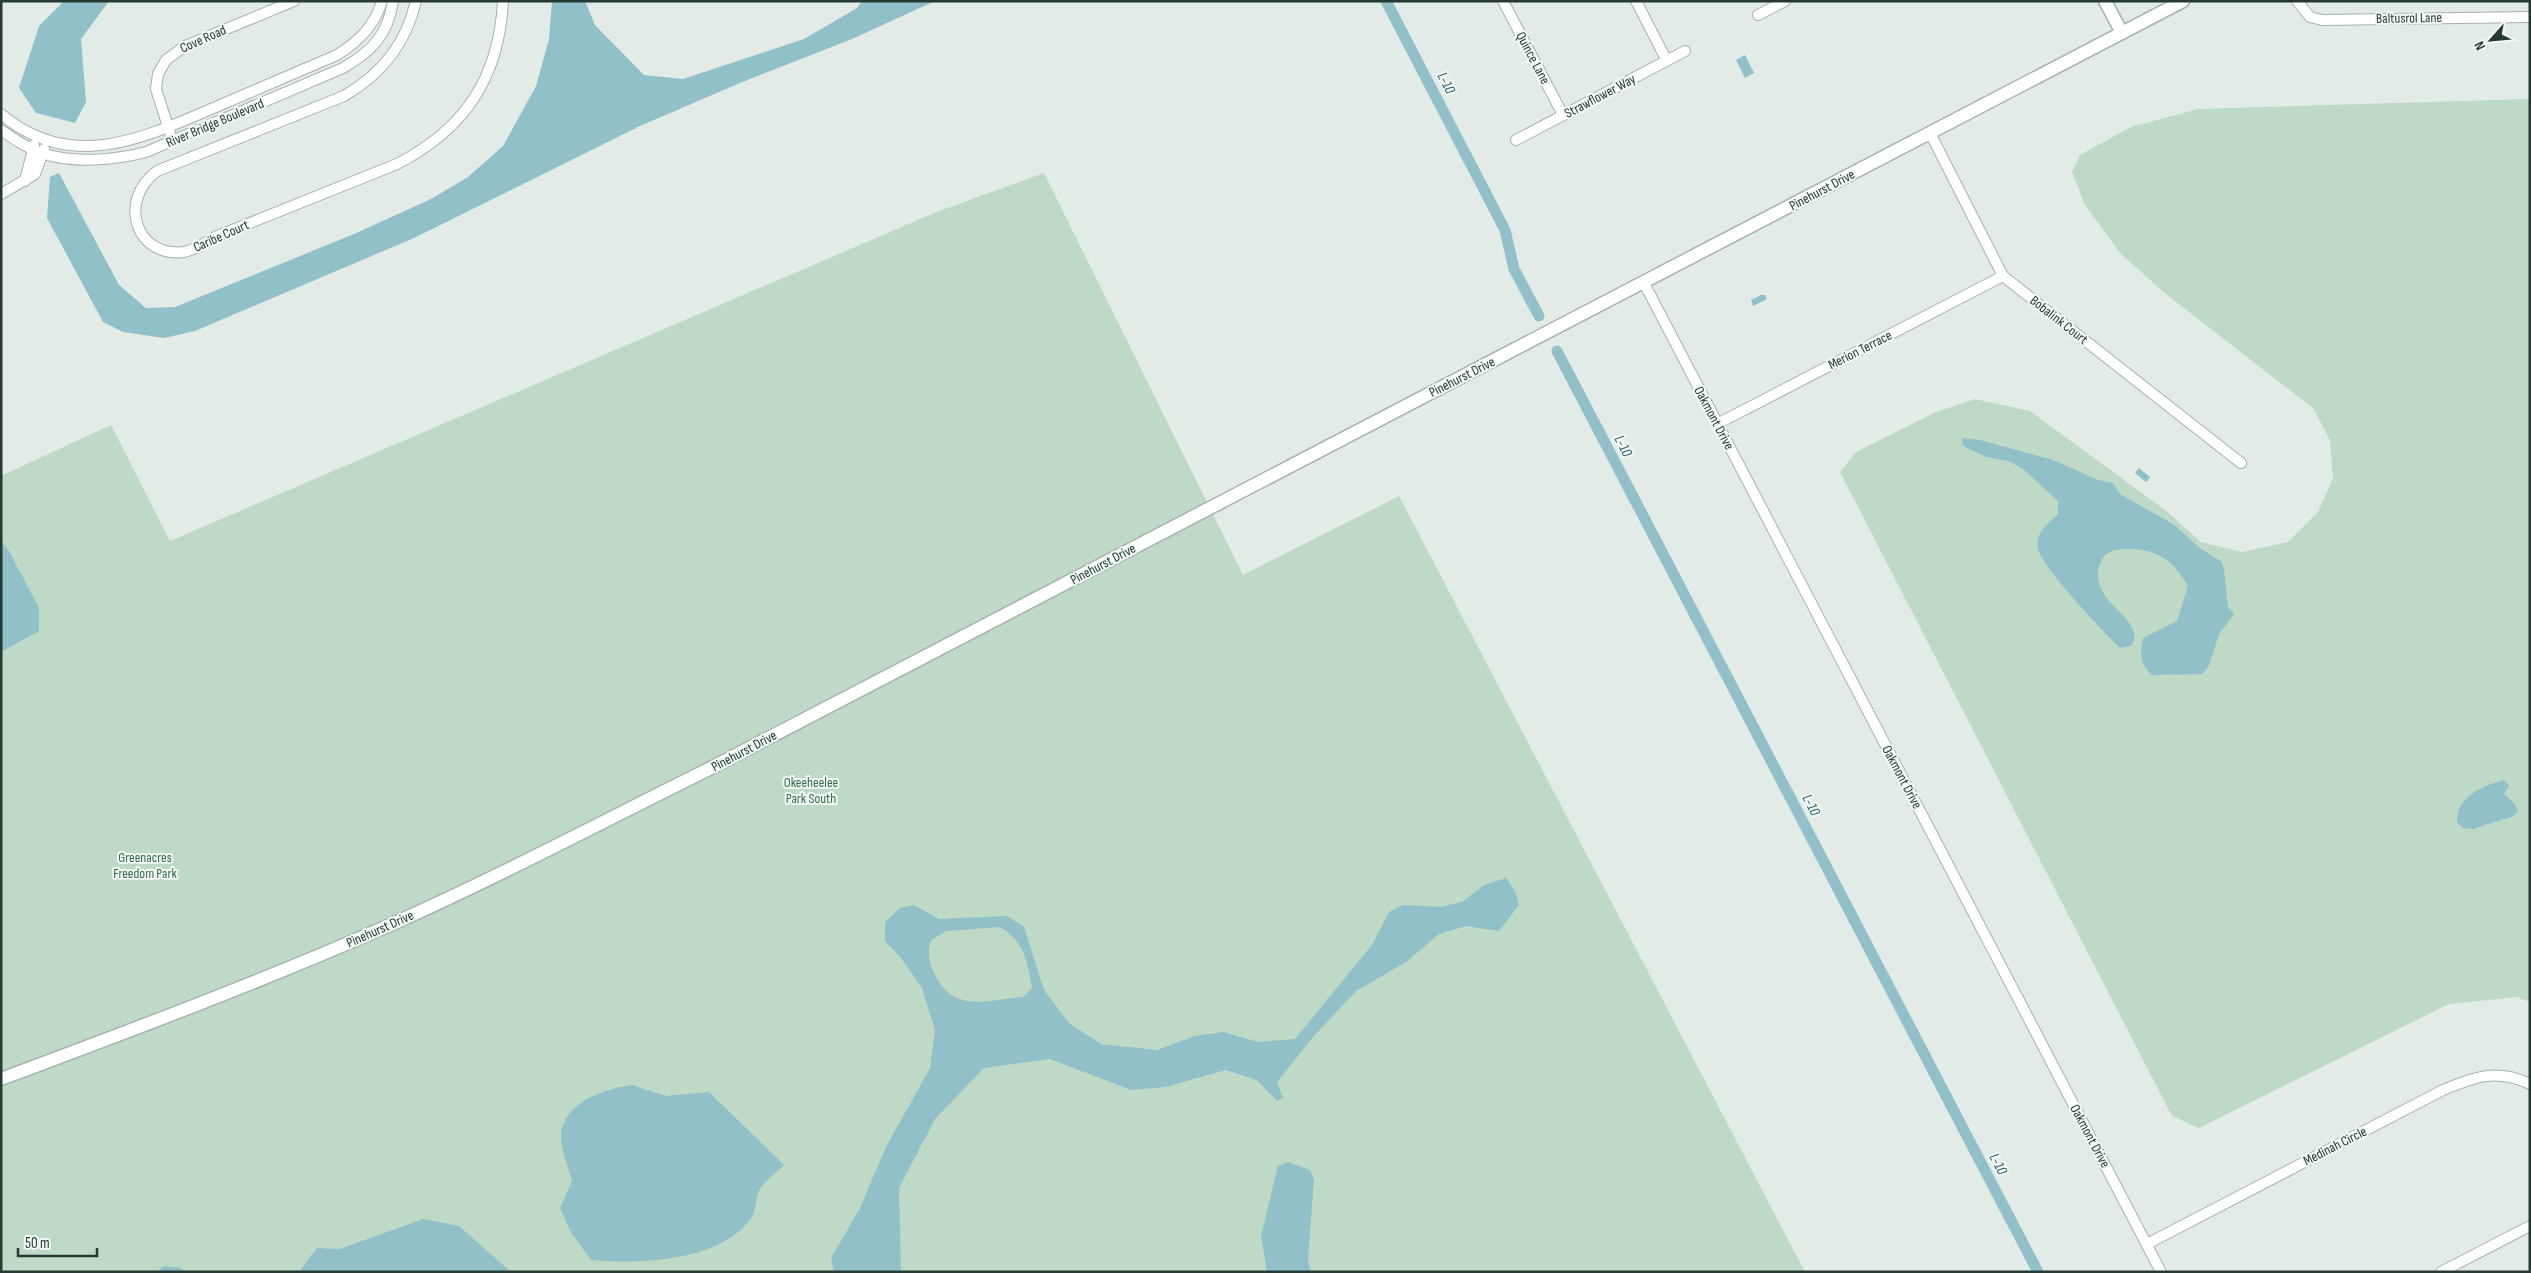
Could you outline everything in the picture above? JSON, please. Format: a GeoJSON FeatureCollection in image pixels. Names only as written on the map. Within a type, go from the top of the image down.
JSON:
{"type":"FeatureCollection","features":[{"type":"Feature","properties":{"kind":"street","name":"Cove Road"},"geometry":{"type":"LineString","coordinates":[[173,140],[156,89],[158,74],[171,54],[185,46],[294,1]]}},
{"type":"Feature","properties":{"kind":"street","name":"River Bridge Boulevard"},"geometry":{"type":"LineString","coordinates":[[1,114],[41,137],[74,146],[110,146],[168,128],[337,55],[354,43],[368,29],[382,1]]}},
{"type":"Feature","properties":{"kind":"street","name":"River Bridge Boulevard"},"geometry":{"type":"LineString","coordinates":[[1,130],[33,150],[44,154],[78,159],[108,159],[138,154],[343,68],[357,60],[369,50],[388,25],[393,1]]}},
{"type":"Feature","properties":{"kind":"street","name":"Caribe Court"},"geometry":{"type":"LineString","coordinates":[[416,1],[406,33],[397,49],[380,70],[360,87],[344,96],[157,171],[147,178],[138,192],[134,206],[136,222],[143,235],[155,246],[169,251],[192,250],[215,237],[418,154],[454,124],[478,94],[494,58],[500,36],[503,1]]}},
{"type":"Feature","properties":{"kind":"street","name":"Quince Lane"},"geometry":{"type":"LineString","coordinates":[[1503,1],[1562,116]]}},
{"type":"Feature","properties":{"kind":"street"},"geometry":{"type":"LineString","coordinates":[[1636,1],[1667,61]]}},
{"type":"Feature","properties":{"kind":"street"},"geometry":{"type":"LineString","coordinates":[[1758,15],[1771,4],[1785,1]]}},
{"type":"Feature","properties":{"kind":"street"},"geometry":{"type":"LineString","coordinates":[[2105,1],[2122,33]]}},
{"type":"Feature","properties":{"kind":"street","name":"Pinehurst Drive"},"geometry":{"type":"LineString","coordinates":[[1,1078],[257,983],[392,924],[481,882],[707,770],[2183,1]]}},
{"type":"Feature","properties":{"kind":"street","name":"Baltusrol Lane"},"geometry":{"type":"LineString","coordinates":[[2297,1],[2310,17],[2322,20],[2530,17]]}},
{"type":"Feature","properties":{"kind":"street","name":"Strawflower Way"},"geometry":{"type":"LineString","coordinates":[[1516,140],[1685,51]]}},
{"type":"Feature","properties":{"kind":"street","name":"Bobalink Court"},"geometry":{"type":"LineString","coordinates":[[1930,133],[2003,276],[2240,463]]}},
{"type":"Feature","properties":{"kind":"street"},"geometry":{"type":"LineString","coordinates":[[25,181],[33,150],[41,137]]}},
{"type":"Feature","properties":{"kind":"street"},"geometry":{"type":"LineString","coordinates":[[1,194],[36,174],[44,154],[41,137]]}},
{"type":"Feature","properties":{"kind":"street","name":"Merion Terrace"},"geometry":{"type":"LineString","coordinates":[[1717,424],[2003,276]]}},
{"type":"Feature","properties":{"kind":"street","name":"Oakmont Drive"},"geometry":{"type":"LineString","coordinates":[[1644,283],[2161,1272]]}},
{"type":"Feature","properties":{"kind":"street","name":"Medinah Circle"},"geometry":{"type":"LineString","coordinates":[[2147,1244],[2443,1090],[2472,1078],[2490,1074],[2530,1084]]}},
{"type":"Feature","properties":{"kind":"street"},"geometry":{"type":"LineString","coordinates":[[2441,1272],[2530,1226]]}},
{"type":"Feature","properties":{"kind":"green space"},"geometry":{"type":"Polygon","coordinates":[[[2530,99],[2530,1002],[2517,997],[2449,1004],[2199,1128],[2172,1116],[1840,472],[1856,452],[1936,412],[1975,399],[2030,411],[2165,510],[2201,542],[2242,552],[2288,542],[2318,512],[2333,478],[2330,440],[2313,408],[2167,295],[2121,254],[2085,205],[2072,172],[2080,155],[2131,127],[2198,109],[2530,99]]]}},
{"type":"Feature","properties":{"kind":"green space","name":"Okeeheelee Park South"},"geometry":{"type":"Polygon","coordinates":[[[1044,173],[1243,575],[1399,496],[1805,1272],[1,1272],[1,476],[111,425],[170,541],[939,211],[1044,173]]]}},
{"type":"Feature","properties":{"kind":"water"},"geometry":{"type":"Polygon","coordinates":[[[64,1],[109,1],[81,39],[86,102],[75,123],[36,113],[19,88],[39,26],[64,1]]]}},
{"type":"Feature","properties":{"kind":"water"},"geometry":{"type":"Polygon","coordinates":[[[552,1],[585,1],[595,25],[644,75],[683,79],[804,39],[857,8],[862,1],[935,1],[852,39],[740,83],[640,126],[414,238],[195,331],[164,338],[123,332],[103,322],[47,218],[50,177],[59,173],[119,285],[146,308],[175,307],[354,234],[431,199],[468,177],[503,146],[536,86],[549,39],[552,1]]]}},
{"type":"Feature","properties":{"kind":"water"},"geometry":{"type":"Polygon","coordinates":[[[1745,55],[1754,73],[1745,78],[1736,60],[1745,55]]]}},
{"type":"Feature","properties":{"kind":"water"},"geometry":{"type":"Polygon","coordinates":[[[1765,295],[1767,299],[1753,306],[1751,300],[1765,295]]]}},
{"type":"Feature","properties":{"kind":"water"},"geometry":{"type":"Polygon","coordinates":[[[1962,438],[1980,440],[2053,460],[2098,480],[2113,483],[2120,494],[2173,524],[2201,549],[2221,561],[2224,569],[2228,607],[2234,614],[2219,634],[2209,666],[2202,674],[2152,675],[2142,658],[2143,638],[2177,621],[2188,586],[2176,568],[2162,557],[2144,550],[2120,549],[2105,555],[2101,561],[2098,576],[2101,588],[2132,627],[2134,636],[2131,646],[2120,648],[2062,585],[2038,549],[2037,544],[2040,534],[2046,525],[2058,514],[2058,501],[2023,469],[2008,461],[1986,457],[1963,446],[1962,438]]]}},
{"type":"Feature","properties":{"kind":"water"},"geometry":{"type":"Polygon","coordinates":[[[2139,468],[2150,477],[2146,482],[2135,473],[2139,468]]]}},
{"type":"Feature","properties":{"kind":"water"},"geometry":{"type":"Polygon","coordinates":[[[1,541],[9,551],[39,608],[39,631],[1,652],[1,541]]]}},
{"type":"Feature","properties":{"kind":"water"},"geometry":{"type":"Polygon","coordinates":[[[2504,780],[2509,786],[2504,794],[2513,802],[2518,810],[2514,816],[2473,829],[2463,828],[2457,822],[2458,813],[2466,799],[2488,785],[2504,780]]]}},
{"type":"Feature","properties":{"kind":"water"},"geometry":{"type":"Polygon","coordinates":[[[1506,878],[1515,891],[1519,905],[1499,931],[1466,926],[1439,934],[1406,962],[1356,991],[1313,1037],[1277,1082],[1283,1098],[1277,1101],[1257,1080],[1225,1070],[1166,1087],[1131,1090],[1050,1059],[984,1068],[935,1119],[899,1188],[901,1272],[834,1272],[831,1258],[860,1208],[886,1147],[930,1068],[935,1030],[922,988],[901,958],[885,941],[885,922],[900,908],[914,905],[939,919],[1007,916],[1024,927],[1044,990],[1069,1023],[1101,1044],[1157,1050],[1195,1036],[1223,1032],[1258,1042],[1295,1039],[1372,945],[1389,912],[1403,905],[1440,907],[1462,902],[1484,885],[1506,878]],[[1000,927],[947,931],[931,940],[929,950],[930,963],[936,977],[944,988],[953,996],[974,1002],[1023,997],[1032,988],[1028,969],[1024,953],[1015,939],[1000,927]]]}},
{"type":"Feature","properties":{"kind":"water"},"geometry":{"type":"Polygon","coordinates":[[[632,1085],[666,1096],[709,1092],[784,1165],[760,1189],[751,1218],[737,1233],[720,1244],[700,1252],[655,1260],[591,1260],[570,1231],[560,1208],[572,1181],[561,1140],[562,1128],[566,1118],[581,1103],[590,1098],[611,1089],[632,1085]]]}},
{"type":"Feature","properties":{"kind":"water"},"geometry":{"type":"Polygon","coordinates":[[[1288,1162],[1310,1170],[1314,1180],[1308,1259],[1310,1272],[1267,1272],[1261,1236],[1278,1166],[1288,1162]]]}},
{"type":"Feature","properties":{"kind":"water"},"geometry":{"type":"Polygon","coordinates":[[[423,1219],[459,1226],[511,1272],[299,1272],[317,1248],[340,1249],[423,1219]]]}},
{"type":"Feature","properties":{"kind":"water"},"geometry":{"type":"Polygon","coordinates":[[[163,1266],[180,1268],[185,1272],[158,1272],[163,1266]]]}},
{"type":"Feature","properties":{"kind":"waterway","name":"L-10"},"geometry":{"type":"LineString","coordinates":[[1386,1],[1505,230],[1514,269],[1539,316]]}},
{"type":"Feature","properties":{"kind":"waterway","name":"L-10"},"geometry":{"type":"LineString","coordinates":[[1557,351],[2038,1272]]}},
{"type":"Feature","properties":{"kind":"park label","name":"Greenacres Freedom Park"},"geometry":{"type":"Point","coordinates":[145,866]}}]}
